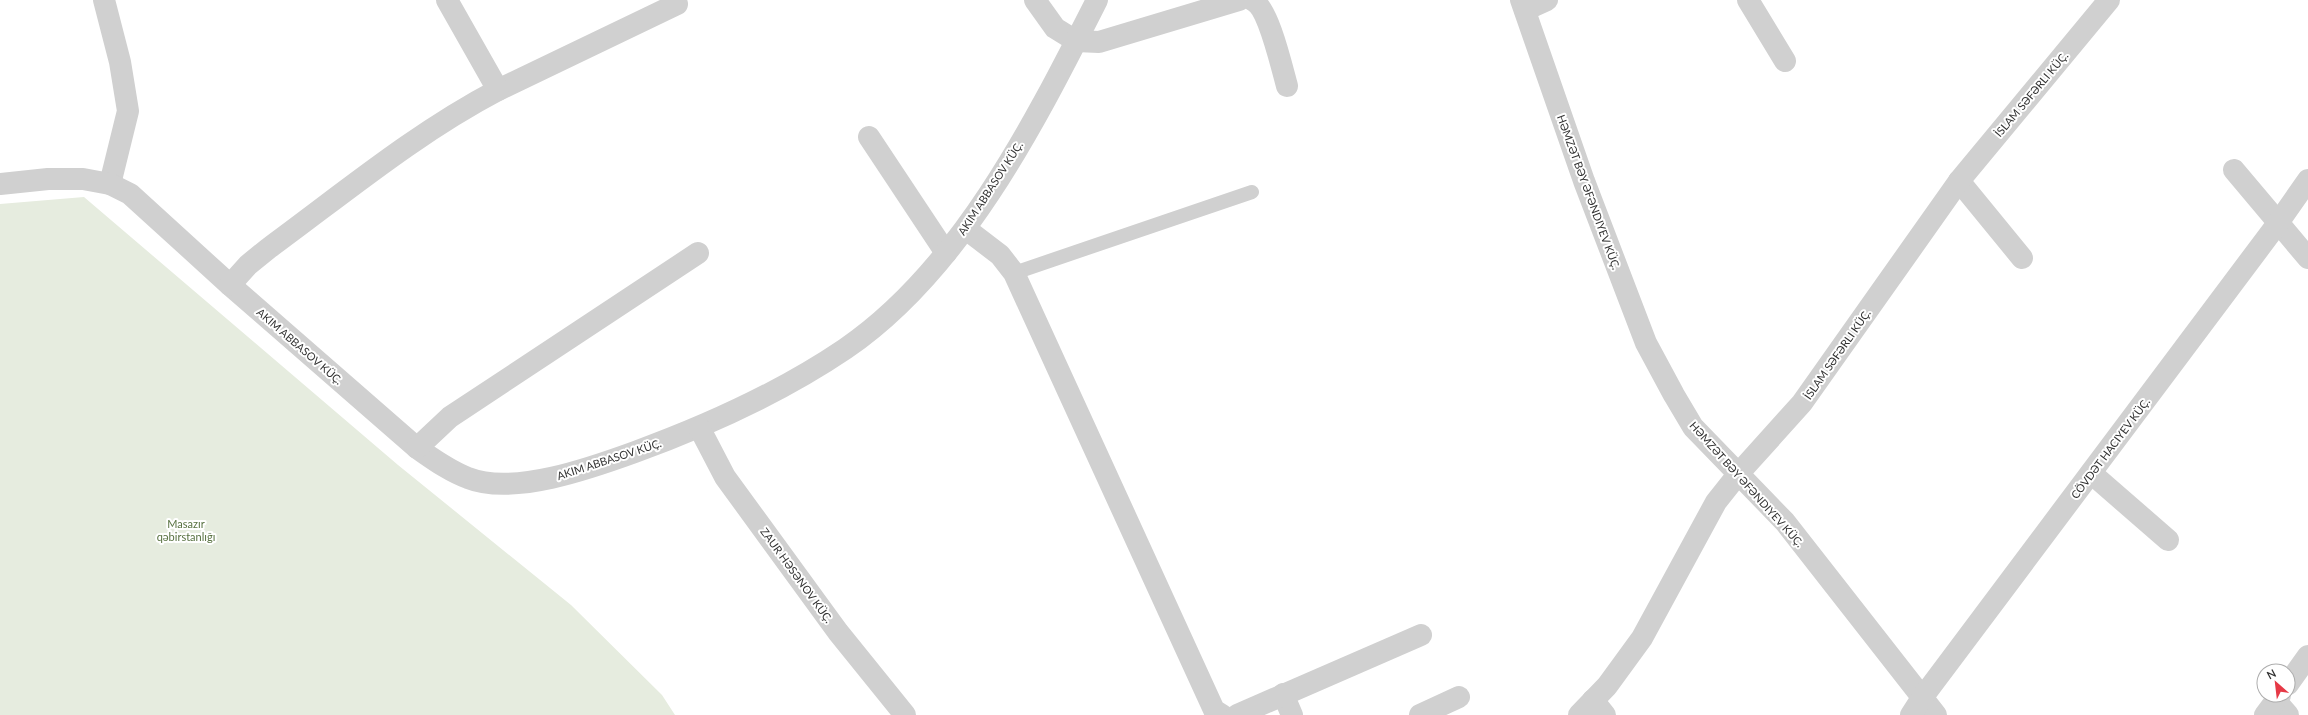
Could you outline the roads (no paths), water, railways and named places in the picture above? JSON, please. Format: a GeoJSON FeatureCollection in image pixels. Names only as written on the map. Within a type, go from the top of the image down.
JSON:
{"type":"FeatureCollection","features":[{"type":"Feature","properties":{"kind":"street"},"geometry":{"type":"LineString","coordinates":[[104,0],[120,62],[128,111],[110,184]]}},
{"type":"Feature","properties":{"kind":"street"},"geometry":{"type":"LineString","coordinates":[[447,0],[498,90]]}},
{"type":"Feature","properties":{"kind":"street"},"geometry":{"type":"LineString","coordinates":[[1035,0],[1055,28],[1076,41],[1099,42],[1238,0]]}},
{"type":"Feature","properties":{"kind":"street","name":"AKIM ABBASOV KÜÇ."},"geometry":{"type":"LineString","coordinates":[[0,184],[48,179],[83,179],[110,184],[130,194],[230,285],[417,448],[442,466],[470,479],[505,483],[567,475],[700,429],[788,384],[847,348],[888,314],[923,279],[966,229],[1034,120],[1097,0]]}},
{"type":"Feature","properties":{"kind":"street"},"geometry":{"type":"LineString","coordinates":[[1252,0],[1257,2],[1264,13],[1287,86]]}},
{"type":"Feature","properties":{"kind":"street"},"geometry":{"type":"LineString","coordinates":[[1523,5],[1547,0]]}},
{"type":"Feature","properties":{"kind":"street"},"geometry":{"type":"LineString","coordinates":[[1748,0],[1785,61]]}},
{"type":"Feature","properties":{"kind":"street","name":"İSLAM SƏFƏRLI KÜÇ."},"geometry":{"type":"LineString","coordinates":[[1592,710],[1607,686],[1642,638],[1716,502],[1802,403],[1959,181],[2109,0]]}},
{"type":"Feature","properties":{"kind":"street"},"geometry":{"type":"LineString","coordinates":[[230,285],[248,265],[270,248],[415,140],[464,108],[498,90],[677,4]]}},
{"type":"Feature","properties":{"kind":"street","name":"HƏMZƏT BƏY ƏFƏNDIYEV KÜÇ."},"geometry":{"type":"LineString","coordinates":[[1523,5],[1584,181],[1646,343],[1693,428],[1785,522],[1916,707],[1936,715]]}},
{"type":"Feature","properties":{"kind":"street"},"geometry":{"type":"LineString","coordinates":[[869,137],[946,253]]}},
{"type":"Feature","properties":{"kind":"street"},"geometry":{"type":"LineString","coordinates":[[2234,170],[2308,258]]}},
{"type":"Feature","properties":{"kind":"street"},"geometry":{"type":"LineString","coordinates":[[1916,707],[2278,223],[2308,180]]}},
{"type":"Feature","properties":{"kind":"street"},"geometry":{"type":"LineString","coordinates":[[1959,181],[2022,258]]}},
{"type":"Feature","properties":{"kind":"street"},"geometry":{"type":"LineString","coordinates":[[966,229],[1000,255],[1014,273],[1214,710],[1222,715]]}},
{"type":"Feature","properties":{"kind":"street"},"geometry":{"type":"LineString","coordinates":[[417,448],[450,416],[698,253]]}},
{"type":"Feature","properties":{"kind":"street","name":"ZAUR HƏSƏNOV KÜÇ."},"geometry":{"type":"LineString","coordinates":[[700,429],[725,477],[838,632],[905,715]]}},
{"type":"Feature","properties":{"kind":"street"},"geometry":{"type":"LineString","coordinates":[[2091,473],[2168,540]]}},
{"type":"Feature","properties":{"kind":"street"},"geometry":{"type":"LineString","coordinates":[[1237,715],[1421,635]]}},
{"type":"Feature","properties":{"kind":"street"},"geometry":{"type":"LineString","coordinates":[[2296,676],[2308,656]]}},
{"type":"Feature","properties":{"kind":"street"},"geometry":{"type":"LineString","coordinates":[[1283,694],[1292,715]]}},
{"type":"Feature","properties":{"kind":"street"},"geometry":{"type":"LineString","coordinates":[[1420,715],[1459,697]]}},
{"type":"Feature","properties":{"kind":"lane"},"geometry":{"type":"LineString","coordinates":[[1014,273],[1252,192]]}},
{"type":"Feature","properties":{"kind":"park label","name":"Masazır qəbirstanlığı"},"geometry":{"type":"Point","coordinates":[186,529]}}]}
